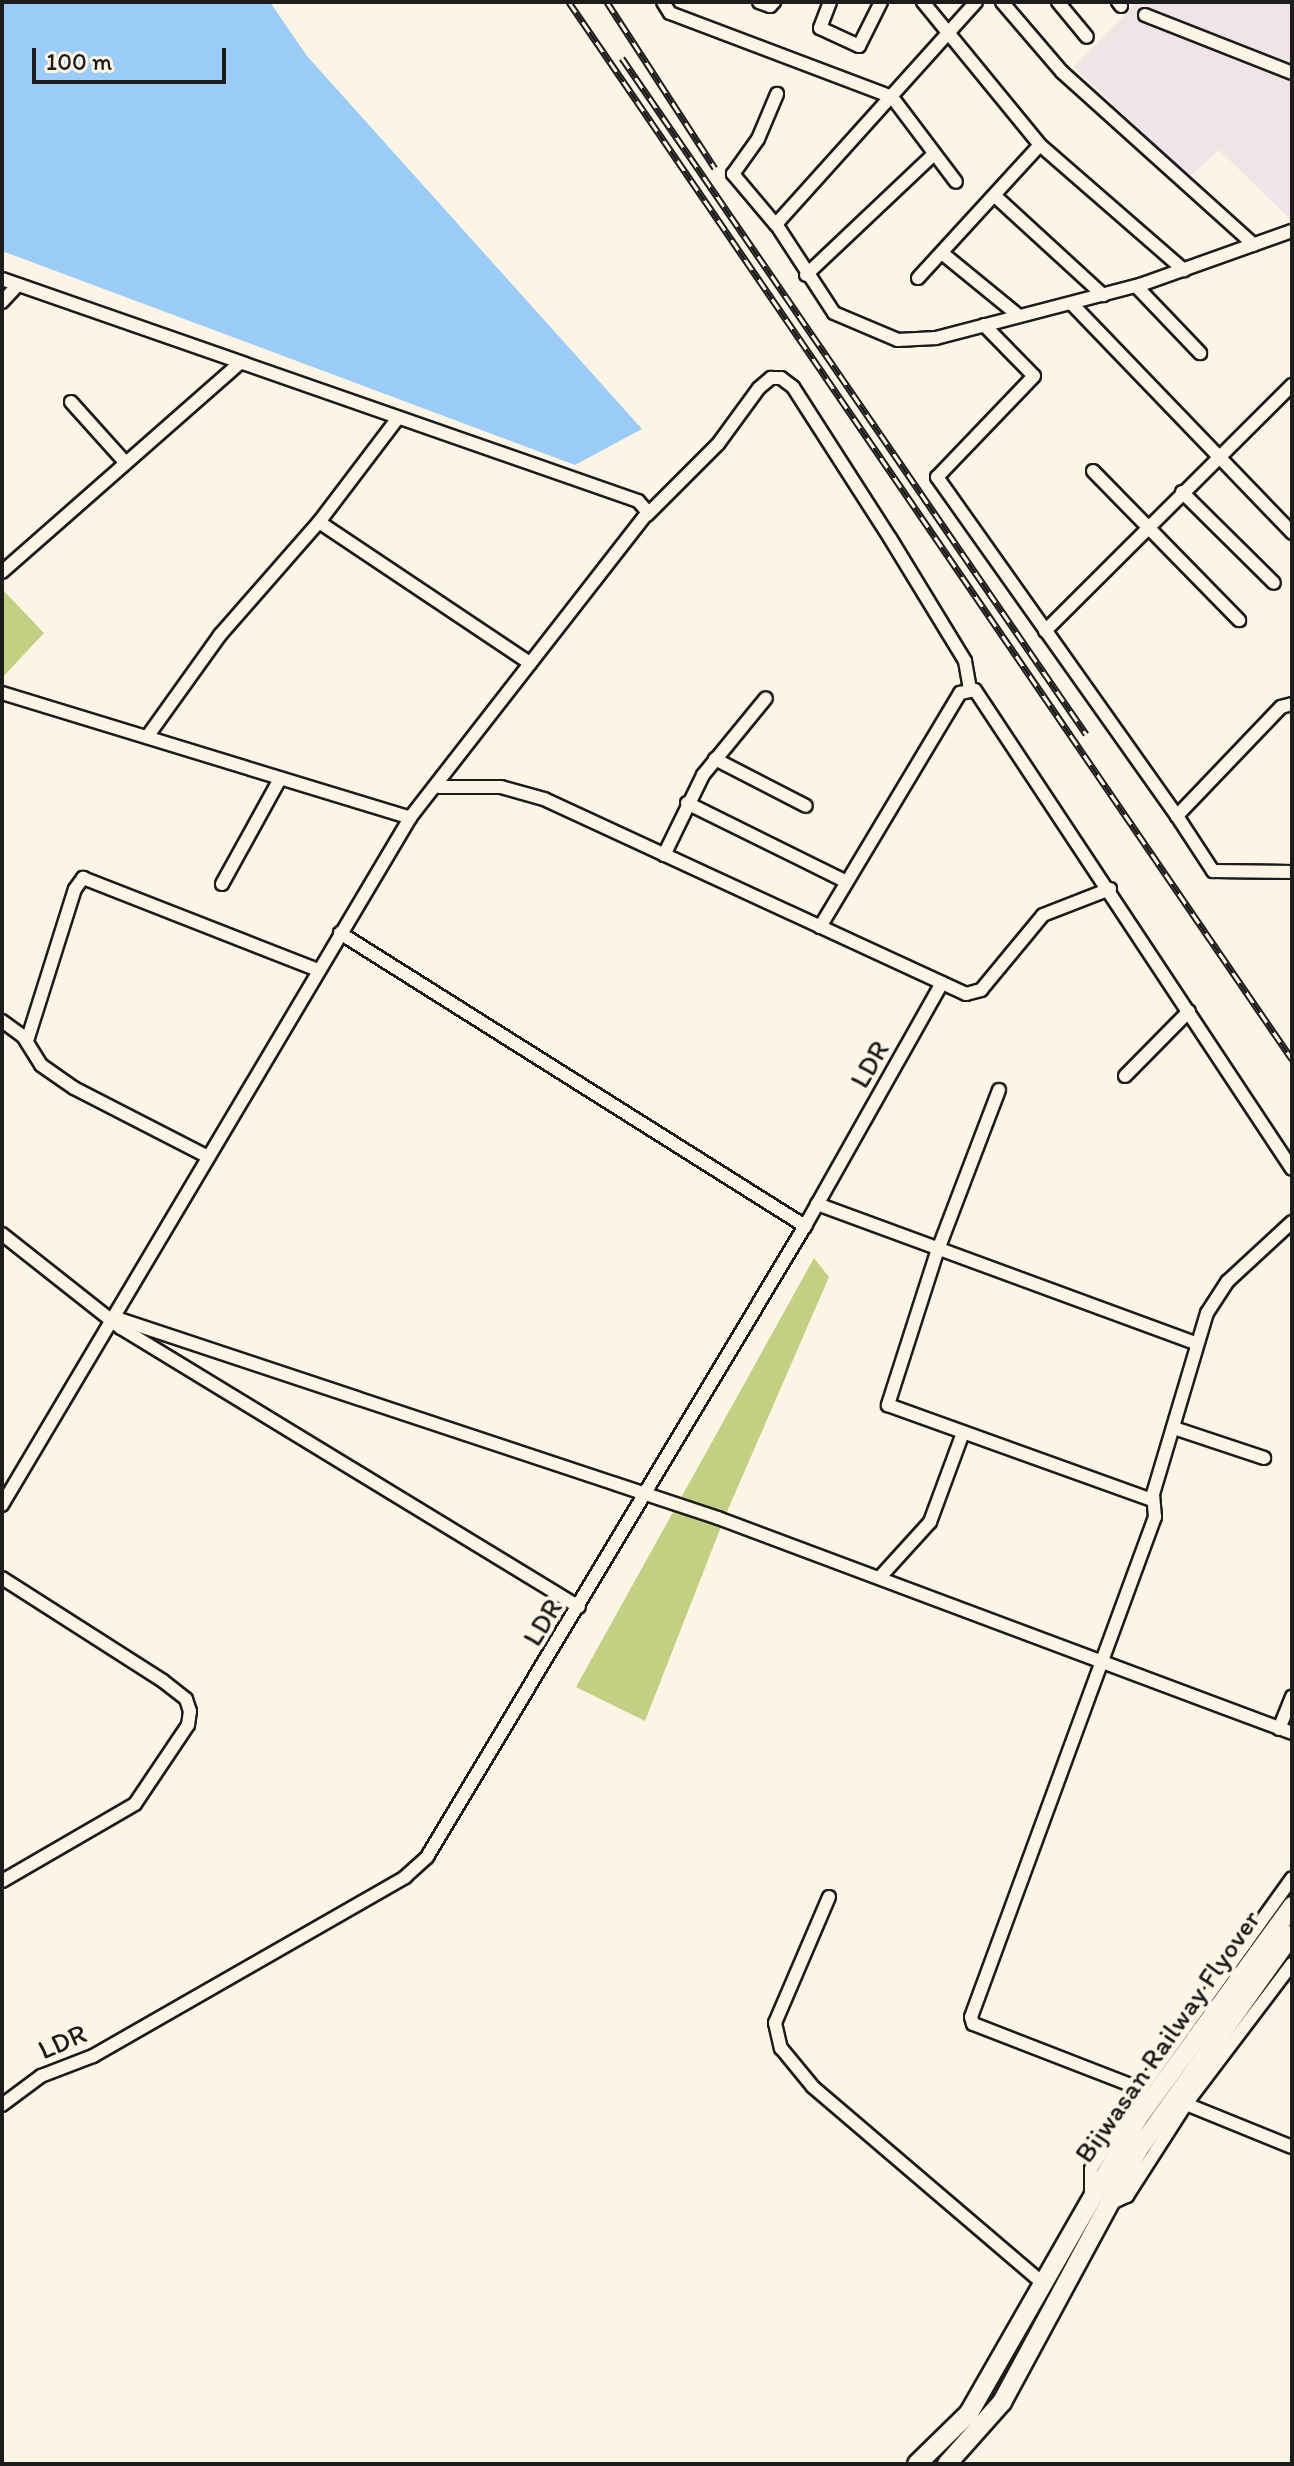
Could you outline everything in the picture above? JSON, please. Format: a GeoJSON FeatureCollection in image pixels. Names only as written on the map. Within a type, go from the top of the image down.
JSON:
{"type":"FeatureCollection","features":[{"type":"Feature","properties":{"kind":"main road","name":"Bijwasan Railway Flyover"},"geometry":{"type":"LineString","coordinates":[[1104,2199],[1108,2169],[1168,2075],[1292,1906]]}},
{"type":"Feature","properties":{"kind":"main road","name":"Bijwasan Railway Flyover"},"geometry":{"type":"LineString","coordinates":[[917,2464],[969,2413],[1044,2284],[1157,2119],[1292,1934]]}},
{"type":"Feature","properties":{"kind":"main road"},"geometry":{"type":"LineString","coordinates":[[947,2464],[1002,2402],[1045,2323],[1104,2199]]}},
{"type":"Feature","properties":{"kind":"main road"},"geometry":{"type":"LineString","coordinates":[[1028,2313],[1045,2323]]}},
{"type":"Feature","properties":{"kind":"street"},"geometry":{"type":"LineString","coordinates":[[663,2],[670,13],[892,97],[956,182]]}},
{"type":"Feature","properties":{"kind":"street"},"geometry":{"type":"LineString","coordinates":[[759,2],[770,6],[774,2]]}},
{"type":"Feature","properties":{"kind":"street"},"geometry":{"type":"LineString","coordinates":[[830,2],[820,28],[859,46],[881,2]]}},
{"type":"Feature","properties":{"kind":"street"},"geometry":{"type":"LineString","coordinates":[[923,2],[1040,145],[1184,270]]}},
{"type":"Feature","properties":{"kind":"street"},"geometry":{"type":"LineString","coordinates":[[776,225],[976,2]]}},
{"type":"Feature","properties":{"kind":"street"},"geometry":{"type":"LineString","coordinates":[[1002,2],[1062,72],[1254,245]]}},
{"type":"Feature","properties":{"kind":"street"},"geometry":{"type":"LineString","coordinates":[[1058,2],[1087,37]]}},
{"type":"Feature","properties":{"kind":"street"},"geometry":{"type":"LineString","coordinates":[[1145,15],[1292,73]]}},
{"type":"Feature","properties":{"kind":"street"},"geometry":{"type":"LineString","coordinates":[[777,94],[758,139],[733,174],[776,225],[806,275],[834,313],[898,340],[936,338],[1072,304],[1136,286],[1292,231]]}},
{"type":"Feature","properties":{"kind":"street"},"geometry":{"type":"LineString","coordinates":[[918,278],[1040,145]]}},
{"type":"Feature","properties":{"kind":"street"},"geometry":{"type":"LineString","coordinates":[[806,275],[934,154]]}},
{"type":"Feature","properties":{"kind":"street"},"geometry":{"type":"LineString","coordinates":[[995,196],[1103,295]]}},
{"type":"Feature","properties":{"kind":"street"},"geometry":{"type":"LineString","coordinates":[[942,253],[1019,316]]}},
{"type":"Feature","properties":{"kind":"street"},"geometry":{"type":"LineString","coordinates":[[2,279],[638,501],[646,506],[647,515]]}},
{"type":"Feature","properties":{"kind":"street"},"geometry":{"type":"LineString","coordinates":[[2,302],[18,285]]}},
{"type":"Feature","properties":{"kind":"street"},"geometry":{"type":"LineString","coordinates":[[1136,286],[1200,353]]}},
{"type":"Feature","properties":{"kind":"street"},"geometry":{"type":"LineString","coordinates":[[1072,304],[1218,460],[1292,533]]}},
{"type":"Feature","properties":{"kind":"street"},"geometry":{"type":"LineString","coordinates":[[984,325],[1034,379],[937,477],[1213,871],[1292,872]]}},
{"type":"Feature","properties":{"kind":"street"},"geometry":{"type":"LineString","coordinates":[[2,572],[123,460],[240,363]]}},
{"type":"Feature","properties":{"kind":"street"},"geometry":{"type":"LineString","coordinates":[[4,1497],[410,818],[439,787],[530,663],[647,515],[708,456],[759,388],[771,378],[781,378],[793,387],[965,661],[970,688],[1110,889],[1292,1169]]}},
{"type":"Feature","properties":{"kind":"street"},"geometry":{"type":"LineString","coordinates":[[1045,631],[1292,385]]}},
{"type":"Feature","properties":{"kind":"street"},"geometry":{"type":"LineString","coordinates":[[71,402],[123,460]]}},
{"type":"Feature","properties":{"kind":"street"},"geometry":{"type":"LineString","coordinates":[[147,737],[220,635],[319,522],[398,418]]}},
{"type":"Feature","properties":{"kind":"street"},"geometry":{"type":"LineString","coordinates":[[1093,471],[1239,620]]}},
{"type":"Feature","properties":{"kind":"street"},"geometry":{"type":"LineString","coordinates":[[1182,492],[1274,583]]}},
{"type":"Feature","properties":{"kind":"street"},"geometry":{"type":"LineString","coordinates":[[319,522],[530,663]]}},
{"type":"Feature","properties":{"kind":"street"},"geometry":{"type":"LineString","coordinates":[[820,927],[960,693],[970,688]]}},
{"type":"Feature","properties":{"kind":"street"},"geometry":{"type":"LineString","coordinates":[[2,693],[410,818]]}},
{"type":"Feature","properties":{"kind":"street"},"geometry":{"type":"LineString","coordinates":[[664,855],[687,803],[715,759],[766,698]]}},
{"type":"Feature","properties":{"kind":"street"},"geometry":{"type":"LineString","coordinates":[[1177,816],[1281,707],[1292,704]]}},
{"type":"Feature","properties":{"kind":"street"},"geometry":{"type":"LineString","coordinates":[[715,759],[806,806]]}},
{"type":"Feature","properties":{"kind":"street"},"geometry":{"type":"LineString","coordinates":[[222,884],[280,779]]}},
{"type":"Feature","properties":{"kind":"street"},"geometry":{"type":"LineString","coordinates":[[439,787],[470,784],[528,794],[942,983],[973,994],[1043,915],[1110,889]]}},
{"type":"Feature","properties":{"kind":"street"},"geometry":{"type":"LineString","coordinates":[[687,803],[847,882]]}},
{"type":"Feature","properties":{"kind":"street"},"geometry":{"type":"LineString","coordinates":[[27,1041],[75,889],[83,878],[97,879],[318,970]]}},
{"type":"Feature","properties":{"kind":"street"},"geometry":{"type":"LineString","coordinates":[[340,933],[805,1226]]}},
{"type":"Feature","properties":{"kind":"street","name":"LDR"},"geometry":{"type":"LineString","coordinates":[[2,2105],[41,2076],[93,2056],[414,1870],[579,1607],[805,1226],[942,983]]}},
{"type":"Feature","properties":{"kind":"street"},"geometry":{"type":"LineString","coordinates":[[1125,1076],[1189,1011]]}},
{"type":"Feature","properties":{"kind":"street"},"geometry":{"type":"LineString","coordinates":[[2,1021],[27,1041],[41,1065],[74,1088],[208,1157]]}},
{"type":"Feature","properties":{"kind":"street"},"geometry":{"type":"LineString","coordinates":[[999,1090],[937,1252],[887,1398],[892,1409],[1152,1500]]}},
{"type":"Feature","properties":{"kind":"street"},"geometry":{"type":"LineString","coordinates":[[817,1204],[937,1252],[1195,1343]]}},
{"type":"Feature","properties":{"kind":"street"},"geometry":{"type":"LineString","coordinates":[[1141,2089],[971,2020],[1155,1517],[1152,1500],[1195,1343],[1228,1281],[1292,1222]]}},
{"type":"Feature","properties":{"kind":"street"},"geometry":{"type":"LineString","coordinates":[[2,1234],[113,1317],[274,1424],[579,1607]]}},
{"type":"Feature","properties":{"kind":"street"},"geometry":{"type":"LineString","coordinates":[[113,1317],[645,1493],[881,1576],[1292,1733]]}},
{"type":"Feature","properties":{"kind":"street"},"geometry":{"type":"LineString","coordinates":[[1174,1428],[1264,1458]]}},
{"type":"Feature","properties":{"kind":"street"},"geometry":{"type":"LineString","coordinates":[[881,1576],[930,1522],[963,1433]]}},
{"type":"Feature","properties":{"kind":"street"},"geometry":{"type":"LineString","coordinates":[[2,1578],[163,1681],[186,1699],[190,1711],[188,1725],[135,1804],[2,1881]]}},
{"type":"Feature","properties":{"kind":"street"},"geometry":{"type":"LineString","coordinates":[[1279,1729],[1292,1696]]}},
{"type":"Feature","properties":{"kind":"street"},"geometry":{"type":"LineString","coordinates":[[1292,1878],[1141,2089],[1091,2169],[1104,2199],[1127,2196],[1186,2104],[1292,1964]]}},
{"type":"Feature","properties":{"kind":"street"},"geometry":{"type":"LineString","coordinates":[[829,1897],[775,2023],[781,2048],[813,2087],[1044,2284]]}},
{"type":"Feature","properties":{"kind":"street"},"geometry":{"type":"LineString","coordinates":[[1186,2104],[1292,2147]]}},
{"type":"Feature","properties":{"kind":"shaded area"},"geometry":{"type":"Polygon","coordinates":[[[1137,2],[1292,2],[1292,221],[1219,150],[1189,177],[1074,67],[1137,2]]]}},
{"type":"Feature","properties":{"kind":"green space"},"geometry":{"type":"Polygon","coordinates":[[[2,589],[44,633],[2,678],[2,589]]]}},
{"type":"Feature","properties":{"kind":"green space"},"geometry":{"type":"Polygon","coordinates":[[[814,1258],[829,1277],[726,1514],[645,1721],[576,1687],[814,1258]]]}},
{"type":"Feature","properties":{"kind":"water"},"geometry":{"type":"Polygon","coordinates":[[[2,2],[270,2],[307,56],[642,429],[575,465],[2,251],[2,2]]]}},
{"type":"Feature","properties":{"kind":"railway"},"geometry":{"type":"LineString","coordinates":[[569,2],[1292,1059]]}},
{"type":"Feature","properties":{"kind":"railway"},"geometry":{"type":"LineString","coordinates":[[607,2],[715,168]]}},
{"type":"Feature","properties":{"kind":"railway"},"geometry":{"type":"LineString","coordinates":[[622,58],[1086,734]]}}]}
